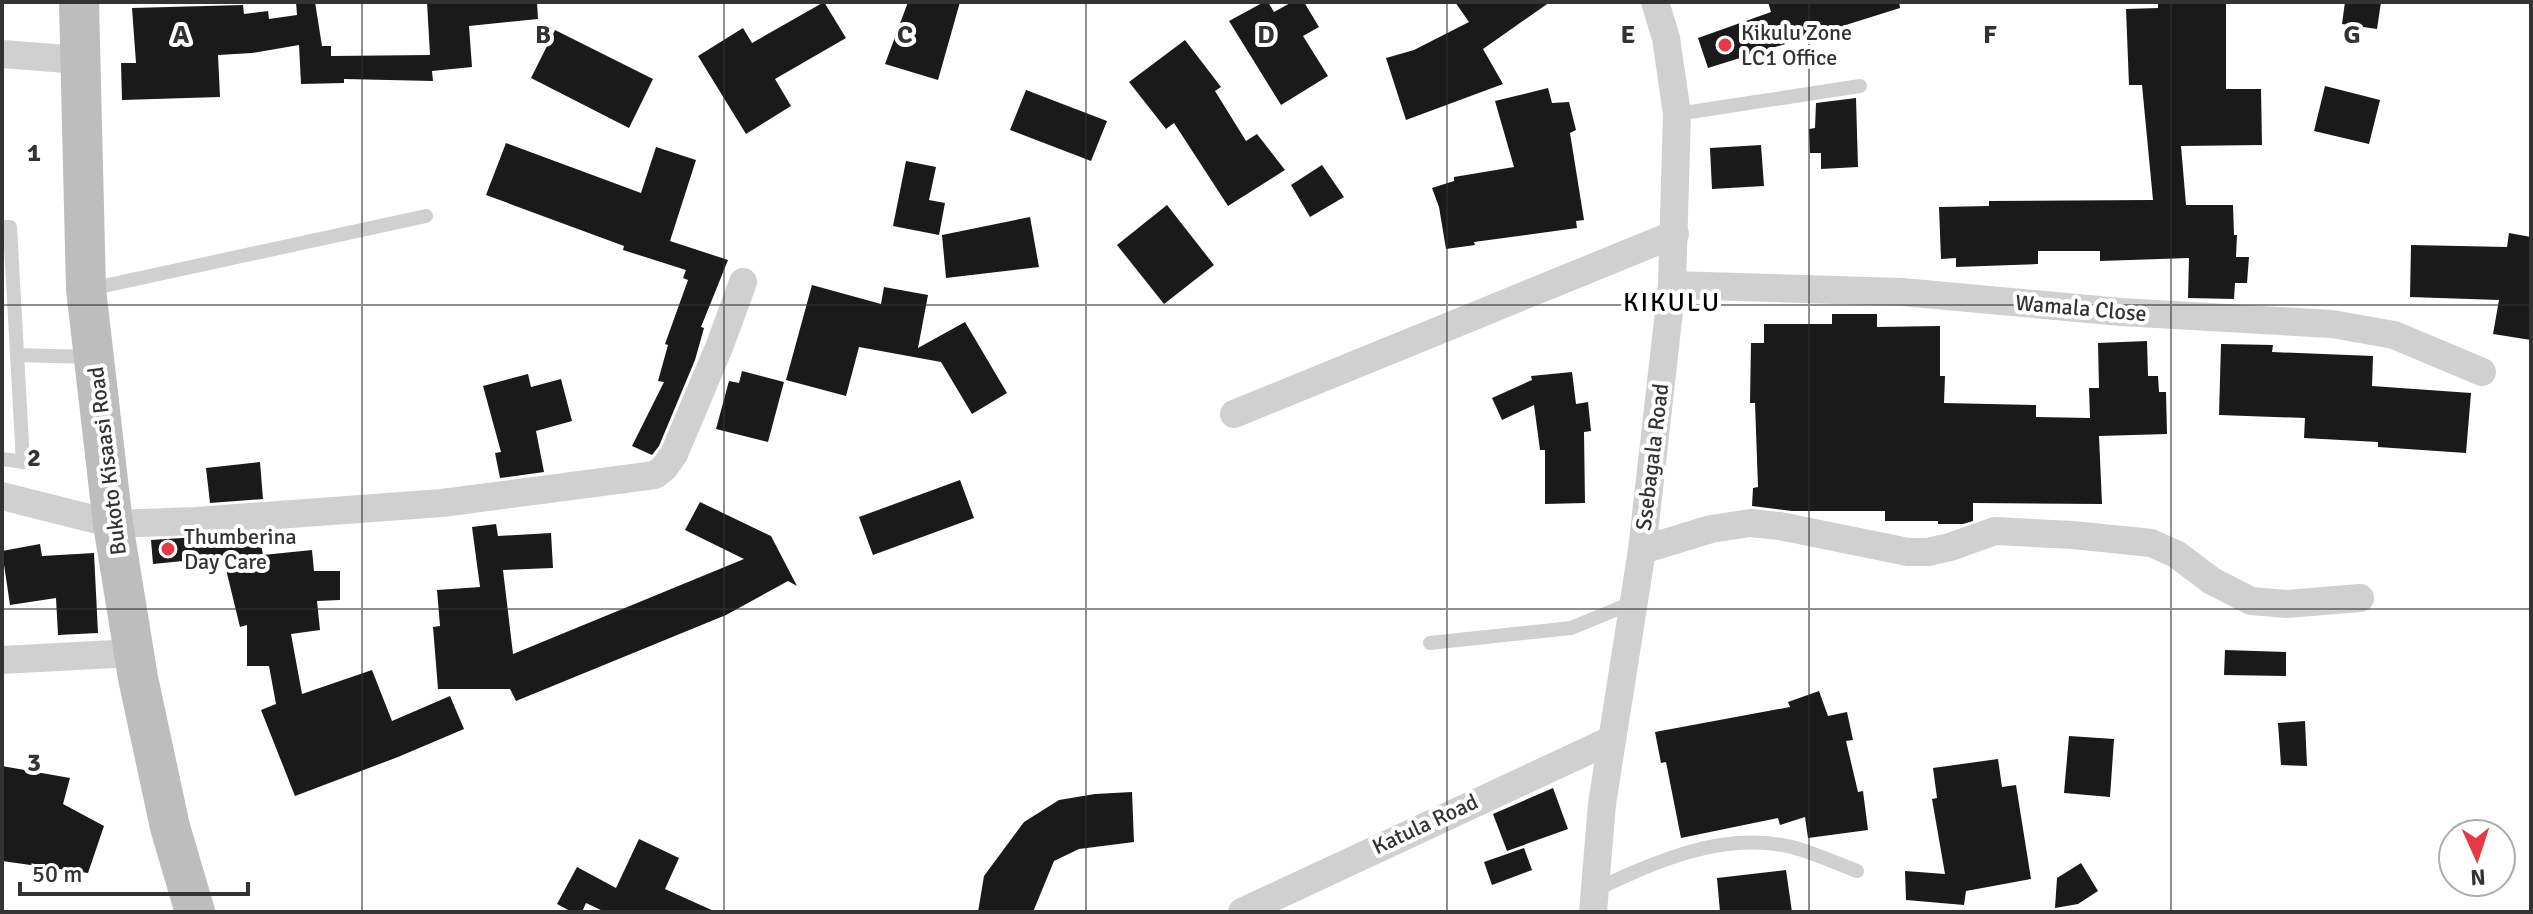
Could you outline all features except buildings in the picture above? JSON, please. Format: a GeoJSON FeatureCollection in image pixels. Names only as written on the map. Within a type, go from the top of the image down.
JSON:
{"type":"FeatureCollection","features":[{"type":"Feature","properties":{"kind":"main road","name":"Bukoto Kisaasi Road"},"geometry":{"type":"LineString","coordinates":[[79,2],[86,289],[113,524],[133,653],[170,827],[195,912]]}},
{"type":"Feature","properties":{"kind":"street","name":"Ssebagala Road"},"geometry":{"type":"LineString","coordinates":[[1594,901],[1602,804],[1642,550],[1672,285],[1677,114],[1666,38],[1655,2]]}},
{"type":"Feature","properties":{"kind":"street"},"geometry":{"type":"LineString","coordinates":[[2,54],[80,60]]}},
{"type":"Feature","properties":{"kind":"street"},"geometry":{"type":"LineString","coordinates":[[1234,414],[1675,234]]}},
{"type":"Feature","properties":{"kind":"street"},"geometry":{"type":"LineString","coordinates":[[2,496],[113,524],[442,503],[655,475],[674,454],[743,282]]}},
{"type":"Feature","properties":{"kind":"street","name":"Wamala Close"},"geometry":{"type":"LineString","coordinates":[[1672,285],[1902,292],[2121,312],[2332,324],[2394,335],[2482,372]]}},
{"type":"Feature","properties":{"kind":"street"},"geometry":{"type":"LineString","coordinates":[[1642,550],[1711,529],[1750,523],[1780,526],[1908,552],[1950,547],[1995,531],[2023,531],[2151,543],[2176,554],[2212,581],[2251,601],[2287,604],[2360,598]]}},
{"type":"Feature","properties":{"kind":"street"},"geometry":{"type":"LineString","coordinates":[[2,660],[133,653]]}},
{"type":"Feature","properties":{"kind":"street","name":"Katula Road"},"geometry":{"type":"LineString","coordinates":[[1242,912],[1611,740]]}},
{"type":"Feature","properties":{"kind":"lane"},"geometry":{"type":"LineString","coordinates":[[1677,114],[1860,86]]}},
{"type":"Feature","properties":{"kind":"lane"},"geometry":{"type":"LineString","coordinates":[[86,289],[426,216]]}},
{"type":"Feature","properties":{"kind":"lane"},"geometry":{"type":"LineString","coordinates":[[2,227],[10,227],[23,462],[2,459]]}},
{"type":"Feature","properties":{"kind":"lane"},"geometry":{"type":"LineString","coordinates":[[17,355],[94,357]]}},
{"type":"Feature","properties":{"kind":"lane"},"geometry":{"type":"LineString","coordinates":[[1430,643],[1571,628],[1632,603]]}},
{"type":"Feature","properties":{"kind":"lane"},"geometry":{"type":"LineString","coordinates":[[1594,901],[1641,869],[1693,850],[1745,840],[1793,848],[1857,871]]}},
{"type":"Feature","properties":{"kind":"place","name":"Kikulu Zone LC1 Office"},"geometry":{"type":"Point","coordinates":[1725,45]}},
{"type":"Feature","properties":{"kind":"place","name":"Thumberina Day Care"},"geometry":{"type":"Point","coordinates":[168,549]}},
{"type":"Feature","properties":{"kind":"district","name":"KIKULU"},"geometry":{"type":"Point","coordinates":[1672,303]}}]}
